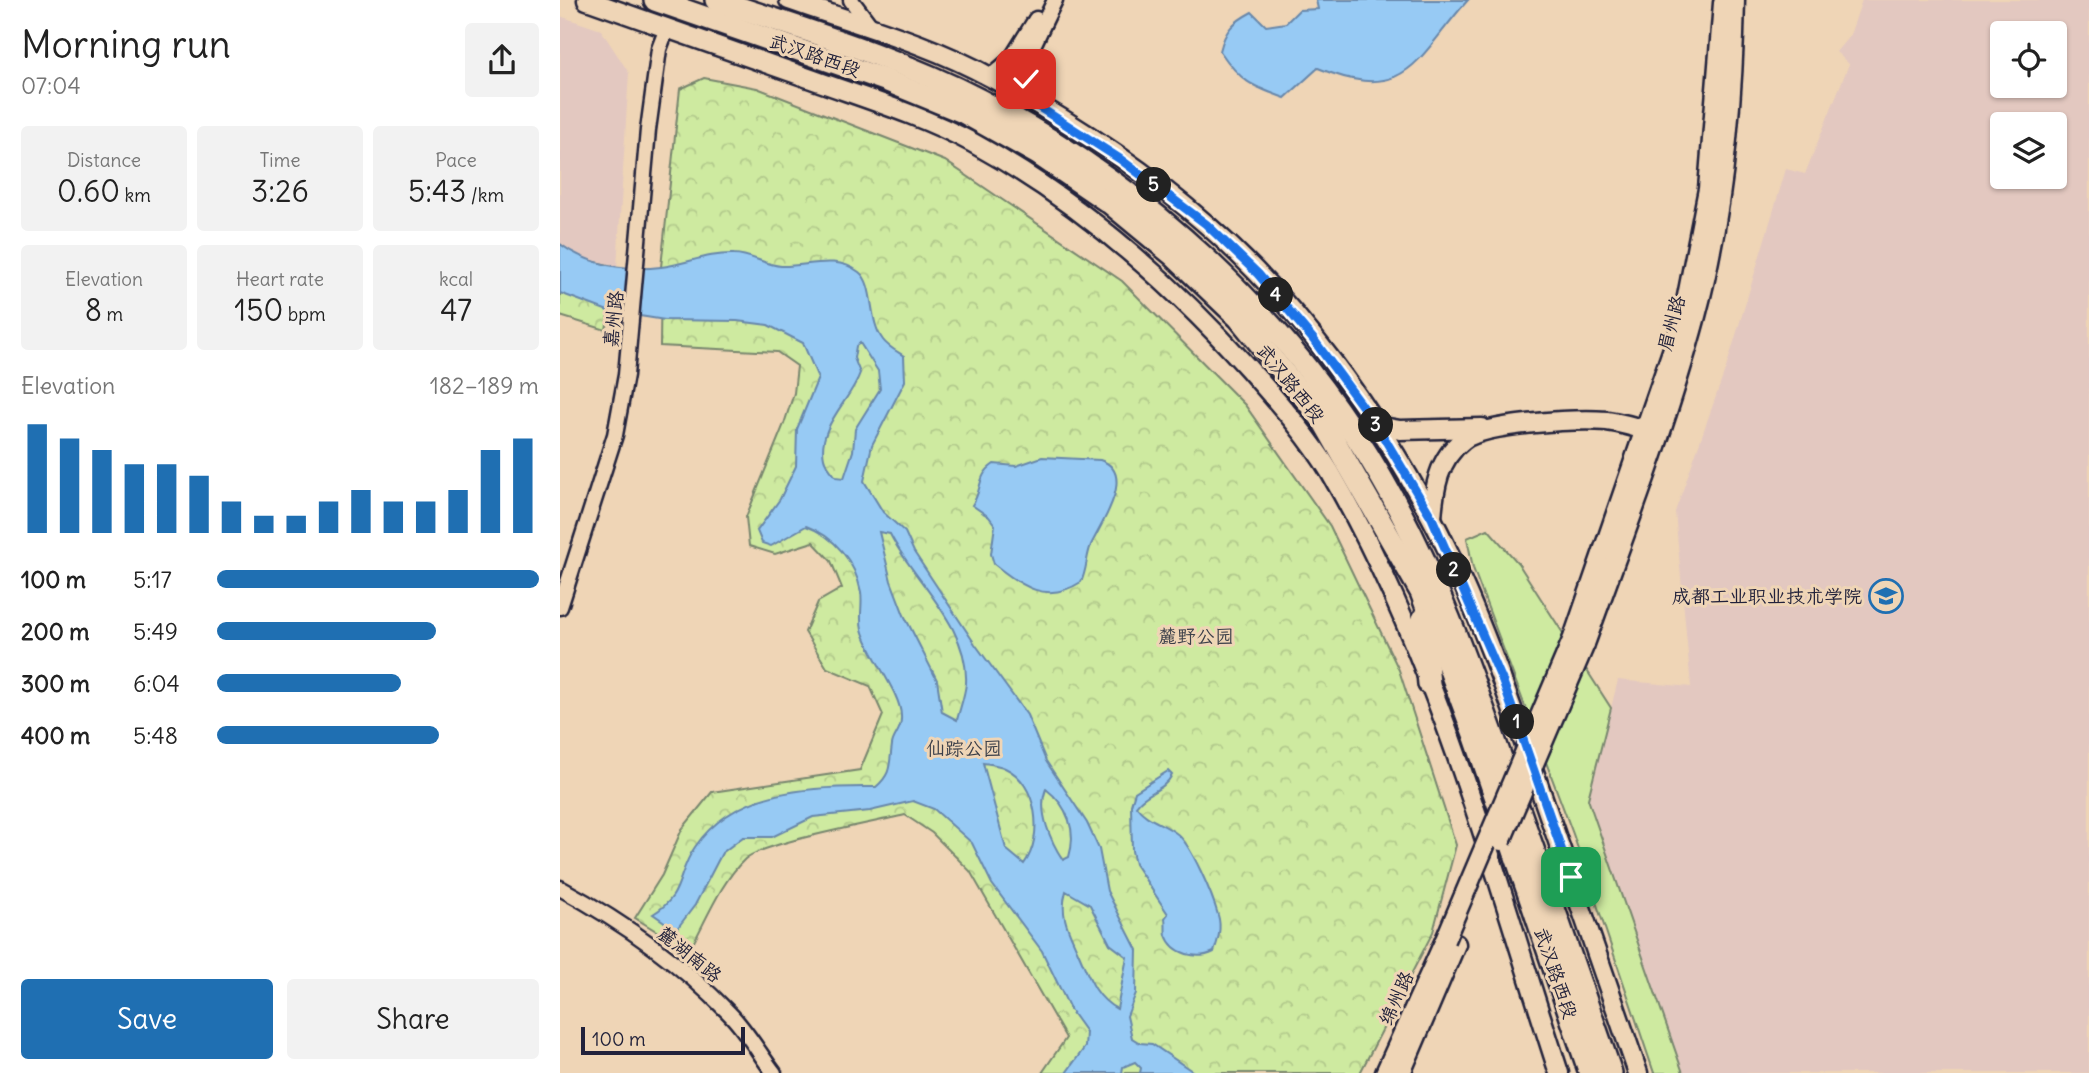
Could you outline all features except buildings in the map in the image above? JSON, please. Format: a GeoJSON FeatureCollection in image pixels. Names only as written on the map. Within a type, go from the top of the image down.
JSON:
{"type":"FeatureCollection","features":[{"type":"Feature","properties":{"kind":"highway","name":"武汉路西段"},"geometry":{"type":"LineString","coordinates":[[655,0],[885,80],[962,112],[1038,154],[1110,203],[1173,255],[1239,318],[1322,419],[1421,592],[1474,734],[1590,1073]]}},
{"type":"Feature","properties":{"kind":"highway","name":"武汉路西段"},"geometry":{"type":"LineString","coordinates":[[716,0],[900,63],[979,100],[1047,137],[1119,187],[1187,241],[1254,306],[1346,425],[1380,475],[1419,548],[1480,698],[1611,1073]]}},
{"type":"Feature","properties":{"kind":"highway"},"geometry":{"type":"LineString","coordinates":[[1421,592],[1429,684]]}},
{"type":"Feature","properties":{"kind":"main road"},"geometry":{"type":"LineString","coordinates":[[587,0],[891,107],[972,142],[1052,192],[1121,243],[1193,306],[1271,394],[1327,467],[1375,554],[1429,684],[1559,1073]]}},
{"type":"Feature","properties":{"kind":"main road"},"geometry":{"type":"LineString","coordinates":[[789,0],[933,50],[990,77],[1028,100],[1120,159],[1206,224],[1258,274],[1298,320],[1377,426],[1432,518],[1503,682],[1638,1073]]}},
{"type":"Feature","properties":{"kind":"main road"},"geometry":{"type":"LineString","coordinates":[[1377,426],[1400,430],[1606,421],[1652,432],[1682,322],[1709,189],[1723,0]]}},
{"type":"Feature","properties":{"kind":"main road","name":"眉州路"},"geometry":{"type":"LineString","coordinates":[[1451,942],[1579,641],[1652,432],[1697,314],[1720,197],[1735,0]]}},
{"type":"Feature","properties":{"kind":"main road"},"geometry":{"type":"LineString","coordinates":[[1432,518],[1439,472],[1450,453],[1463,439],[1489,427]]}},
{"type":"Feature","properties":{"kind":"main road","name":"绵州路"},"geometry":{"type":"LineString","coordinates":[[1385,1073],[1451,942]]}},
{"type":"Feature","properties":{"kind":"main road","name":"绵州路"},"geometry":{"type":"LineString","coordinates":[[1401,1073],[1451,942]]}},
{"type":"Feature","properties":{"kind":"street"},"geometry":{"type":"LineString","coordinates":[[851,0],[872,27]]}},
{"type":"Feature","properties":{"kind":"street"},"geometry":{"type":"LineString","coordinates":[[990,77],[1011,59],[1047,0]]}},
{"type":"Feature","properties":{"kind":"street"},"geometry":{"type":"LineString","coordinates":[[1028,100],[1028,56],[1055,0]]}},
{"type":"Feature","properties":{"kind":"street","name":"嘉州路"},"geometry":{"type":"LineString","coordinates":[[560,607],[615,435],[626,375],[654,82],[667,28]]}},
{"type":"Feature","properties":{"kind":"street","name":"麓湖南路"},"geometry":{"type":"LineString","coordinates":[[560,888],[617,922],[666,956],[731,1015],[774,1073]]}},
{"type":"Feature","properties":{"kind":"shaded area","name":"成都工业职业技术学院"},"geometry":{"type":"Polygon","coordinates":[[[1862,0],[2089,0],[2089,1073],[1682,1073],[1588,799],[1618,680],[1691,687],[1675,512],[1727,365],[1786,169],[1805,174],[1849,64],[1836,52],[1850,35],[1862,0]]]}},
{"type":"Feature","properties":{"kind":"shaded area"},"geometry":{"type":"Polygon","coordinates":[[[560,16],[601,30],[629,73],[617,267],[578,258],[560,244],[560,16]]]}},
{"type":"Feature","properties":{"kind":"green space","name":"麓野公园"},"geometry":{"type":"Polygon","coordinates":[[[704,78],[757,88],[945,161],[1122,281],[1245,405],[1330,526],[1399,670],[1456,845],[1433,932],[1360,1073],[1042,1073],[1066,1038],[970,871],[932,833],[905,815],[773,846],[745,859],[721,891],[689,951],[635,918],[662,875],[682,829],[712,792],[860,770],[883,715],[870,686],[827,668],[805,632],[818,602],[842,588],[831,561],[813,542],[775,554],[749,546],[746,517],[784,424],[794,393],[797,366],[777,352],[660,346],[661,267],[680,89],[704,78]]]}},
{"type":"Feature","properties":{"kind":"green space"},"geometry":{"type":"Polygon","coordinates":[[[560,244],[578,258],[617,267],[606,330],[560,316],[560,244]]]}},
{"type":"Feature","properties":{"kind":"green space"},"geometry":{"type":"Polygon","coordinates":[[[1488,529],[1518,563],[1611,708],[1588,799],[1683,1073],[1654,1073],[1573,834],[1473,568],[1467,538],[1488,529]]]}},
{"type":"Feature","properties":{"kind":"water"},"geometry":{"type":"Polygon","coordinates":[[[1316,0],[1468,0],[1421,57],[1407,70],[1391,78],[1372,81],[1348,78],[1318,68],[1285,98],[1248,82],[1234,70],[1220,51],[1224,37],[1231,27],[1252,12],[1266,26],[1286,23],[1299,10],[1318,9],[1316,0]]]}},
{"type":"Feature","properties":{"kind":"water"},"geometry":{"type":"Polygon","coordinates":[[[560,244],[595,262],[621,267],[661,267],[715,255],[734,254],[781,266],[831,262],[850,267],[864,278],[878,332],[888,345],[904,356],[905,381],[872,445],[864,481],[883,512],[905,532],[914,552],[975,644],[1027,715],[1046,761],[1087,823],[1099,849],[1107,891],[1137,950],[1136,993],[1127,1016],[1132,1038],[1140,1043],[1152,1044],[1195,1073],[1140,1073],[1141,1068],[1135,1062],[1123,1067],[1122,1073],[1066,1073],[1085,1047],[1086,1032],[1071,1011],[1042,951],[992,884],[972,843],[934,809],[913,801],[870,811],[813,817],[772,837],[743,837],[722,853],[695,905],[676,930],[653,914],[663,907],[675,892],[695,847],[711,828],[731,813],[753,802],[801,790],[876,787],[887,773],[890,763],[893,741],[900,725],[900,707],[865,639],[861,624],[858,581],[842,551],[826,536],[806,526],[771,546],[762,543],[757,531],[780,499],[796,466],[797,429],[818,378],[803,343],[768,325],[737,321],[665,320],[608,311],[560,293],[560,244]],[[860,343],[856,346],[854,358],[860,373],[830,424],[823,446],[827,465],[836,477],[844,478],[853,451],[855,429],[880,389],[878,371],[860,343]],[[879,532],[891,581],[904,615],[937,680],[942,712],[957,720],[966,683],[965,662],[959,642],[950,623],[890,534],[879,532]],[[983,763],[1006,849],[1024,864],[1034,840],[1031,798],[1016,775],[1003,767],[983,763]],[[1046,789],[1043,807],[1050,835],[1063,860],[1069,857],[1071,847],[1069,820],[1060,803],[1046,789]],[[1066,891],[1064,908],[1068,930],[1093,984],[1103,998],[1117,1009],[1127,957],[1110,944],[1090,905],[1066,891]]]}},
{"type":"Feature","properties":{"kind":"water"},"geometry":{"type":"Polygon","coordinates":[[[1042,457],[1100,460],[1111,466],[1116,476],[1113,500],[1091,545],[1081,582],[1057,592],[1025,586],[994,564],[991,554],[995,525],[972,505],[982,478],[994,464],[1016,466],[1042,457]]]}},
{"type":"Feature","properties":{"kind":"water"},"geometry":{"type":"Polygon","coordinates":[[[1168,771],[1172,775],[1169,780],[1144,797],[1136,806],[1182,839],[1201,871],[1220,925],[1214,952],[1201,956],[1180,951],[1169,942],[1165,918],[1168,914],[1135,864],[1132,851],[1131,805],[1135,792],[1168,771]]]}},
{"type":"Feature","properties":{"kind":"place","name":"成都工业职业技术学院"},"geometry":{"type":"Point","coordinates":[1886,596]}},
{"type":"Feature","properties":{"kind":"route"},"geometry":{"type":"LineString","coordinates":[[1026,79],[1028,100],[1120,159],[1206,224],[1258,274],[1313,339],[1377,426],[1432,518],[1503,682],[1571,877]]}},
{"type":"Feature","properties":{"kind":"park label","name":"仙踪公园"},"geometry":{"type":"Point","coordinates":[964,748]}}]}
